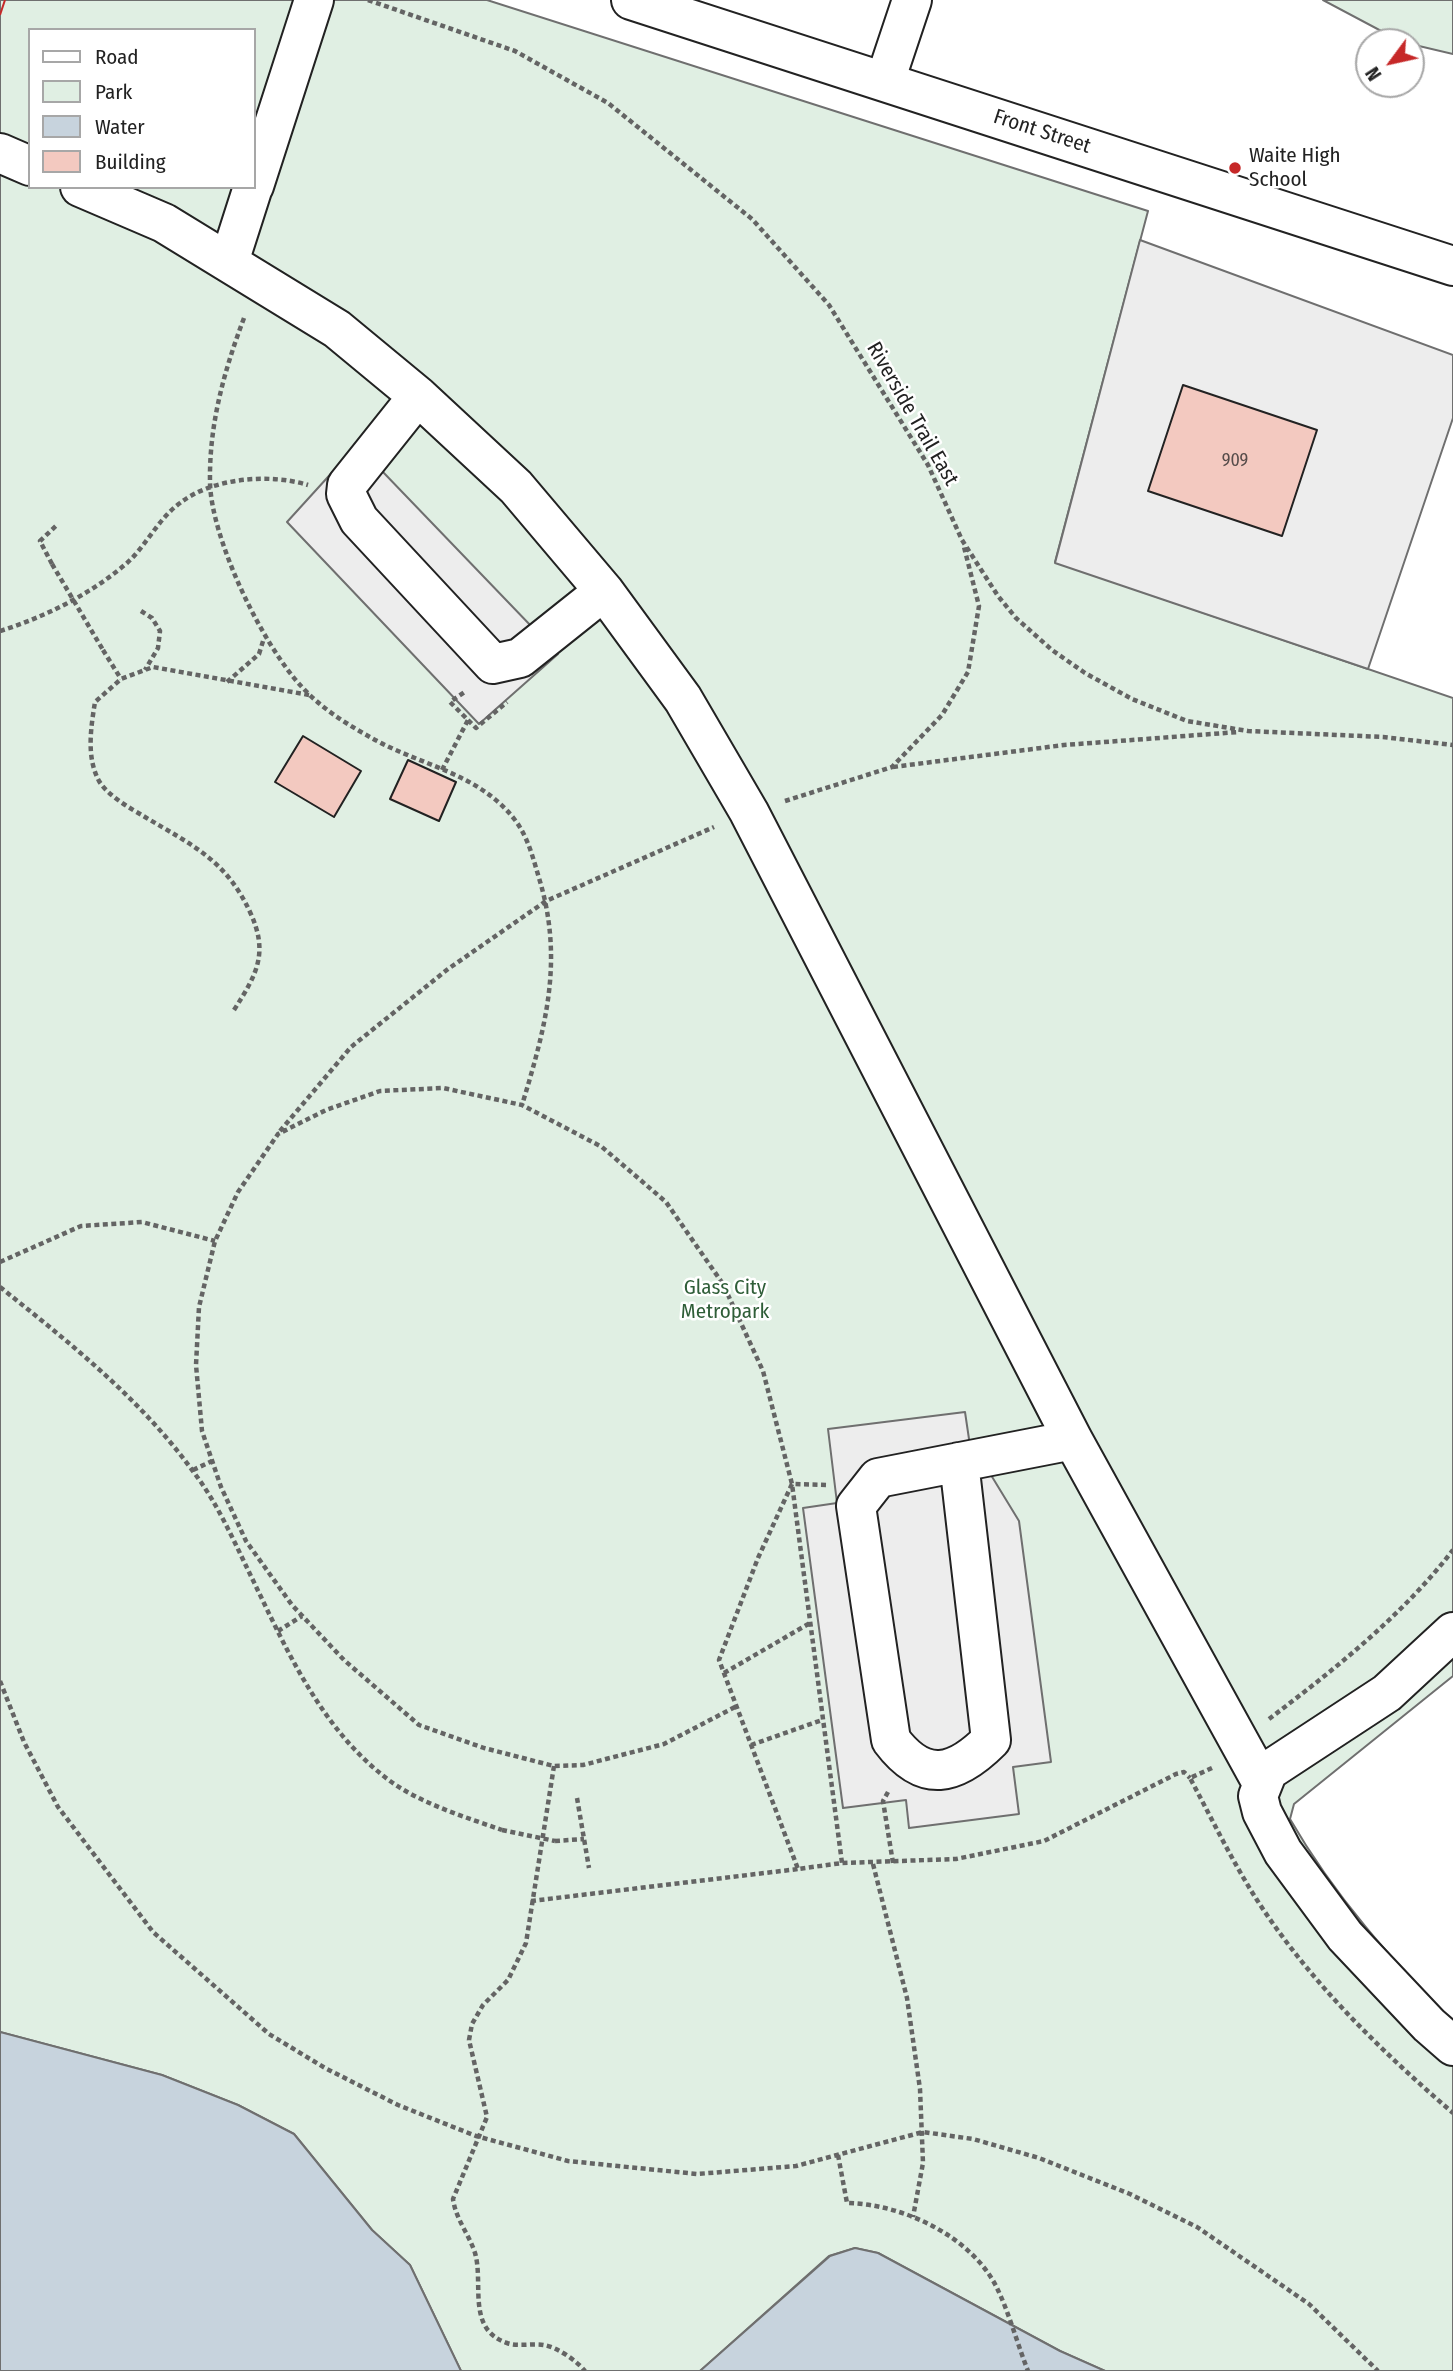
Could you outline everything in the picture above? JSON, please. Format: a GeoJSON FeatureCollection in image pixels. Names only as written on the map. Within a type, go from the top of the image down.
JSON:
{"type":"FeatureCollection","features":[{"type":"Feature","properties":{"kind":"street"},"geometry":{"type":"LineString","coordinates":[[256,181],[314,0]]}},
{"type":"Feature","properties":{"kind":"street","name":"Front Street"},"geometry":{"type":"LineString","coordinates":[[631,0],[1453,266]]}},
{"type":"Feature","properties":{"kind":"street"},"geometry":{"type":"LineString","coordinates":[[885,81],[912,0]]}},
{"type":"Feature","properties":{"kind":"street"},"geometry":{"type":"LineString","coordinates":[[0,153],[28,165]]}},
{"type":"Feature","properties":{"kind":"street"},"geometry":{"type":"LineString","coordinates":[[85,189],[164,223],[337,329],[418,396],[516,487],[604,592],[683,699],[749,812],[1073,1440],[1262,1783]]}},
{"type":"Feature","properties":{"kind":"street"},"geometry":{"type":"LineString","coordinates":[[229,262],[253,189]]}},
{"type":"Feature","properties":{"kind":"street"},"geometry":{"type":"LineString","coordinates":[[418,396],[347,485],[346,494],[359,520],[493,664],[520,658],[604,592]]}},
{"type":"Feature","properties":{"kind":"street"},"geometry":{"type":"LineString","coordinates":[[959,1462],[991,1740],[970,1762],[940,1772],[906,1760],[891,1740],[856,1506],[878,1478],[959,1462],[1073,1440]]}},
{"type":"Feature","properties":{"kind":"street"},"geometry":{"type":"LineString","coordinates":[[1453,1632],[1387,1693],[1268,1771],[1258,1796],[1262,1812],[1283,1852],[1345,1936],[1429,2025],[1453,2046]]}},
{"type":"Feature","properties":{"kind":"path","name":"Riverside Trail East"},"geometry":{"type":"LineString","coordinates":[[368,0],[515,51],[596,96],[682,160],[752,219],[829,305],[928,465],[962,540],[998,596],[1016,618],[1085,673],[1132,699],[1187,721],[1248,731],[1383,737],[1453,745]]}},
{"type":"Feature","properties":{"kind":"path"},"geometry":{"type":"LineString","coordinates":[[0,631],[33,620],[70,601],[127,563],[179,503],[210,486],[295,481],[346,494]]}},
{"type":"Feature","properties":{"kind":"path"},"geometry":{"type":"LineString","coordinates":[[58,524],[40,541],[121,679]]}},
{"type":"Feature","properties":{"kind":"path"},"geometry":{"type":"LineString","coordinates":[[892,767],[942,715],[968,672],[979,606],[962,540]]}},
{"type":"Feature","properties":{"kind":"path"},"geometry":{"type":"LineString","coordinates":[[141,611],[152,618],[160,631],[158,648],[145,670]]}},
{"type":"Feature","properties":{"kind":"path"},"geometry":{"type":"LineString","coordinates":[[226,682],[259,654],[264,638]]}},
{"type":"Feature","properties":{"kind":"path"},"geometry":{"type":"LineString","coordinates":[[493,664],[481,679],[450,702],[476,728],[512,697]]}},
{"type":"Feature","properties":{"kind":"path"},"geometry":{"type":"LineString","coordinates":[[234,1010],[257,975],[261,934],[241,893],[223,867],[125,804],[100,781],[90,753],[95,702],[121,679],[153,667],[310,695]]}},
{"type":"Feature","properties":{"kind":"path"},"geometry":{"type":"LineString","coordinates":[[442,770],[468,720]]}},
{"type":"Feature","properties":{"kind":"path"},"geometry":{"type":"LineString","coordinates":[[735,1707],[664,1744],[583,1765],[554,1766],[484,1748],[419,1725],[344,1660],[302,1616],[246,1541],[221,1487],[202,1431],[196,1365],[199,1307],[215,1241],[239,1192],[278,1134],[351,1047],[448,969],[547,901],[749,812],[892,767],[1064,745],[1248,731]]}},
{"type":"Feature","properties":{"kind":"path"},"geometry":{"type":"LineString","coordinates":[[278,1134],[326,1110],[380,1091],[443,1088],[522,1105],[602,1147],[666,1202],[723,1284],[763,1371],[792,1484],[842,1863]]}},
{"type":"Feature","properties":{"kind":"path"},"geometry":{"type":"LineString","coordinates":[[0,1262],[81,1226],[142,1223],[215,1241]]}},
{"type":"Feature","properties":{"kind":"path"},"geometry":{"type":"LineString","coordinates":[[0,1287],[80,1352],[158,1426],[193,1470],[237,1547],[299,1676],[339,1732],[364,1760],[392,1783],[458,1815],[502,1830],[555,1841],[584,1839]]}},
{"type":"Feature","properties":{"kind":"path"},"geometry":{"type":"LineString","coordinates":[[193,1470],[212,1461]]}},
{"type":"Feature","properties":{"kind":"path"},"geometry":{"type":"LineString","coordinates":[[792,1484],[758,1558],[719,1660],[798,1869]]}},
{"type":"Feature","properties":{"kind":"path"},"geometry":{"type":"LineString","coordinates":[[237,1547],[246,1541]]}},
{"type":"Feature","properties":{"kind":"path"},"geometry":{"type":"LineString","coordinates":[[278,1631],[302,1616]]}},
{"type":"Feature","properties":{"kind":"path"},"geometry":{"type":"LineString","coordinates":[[724,1673],[810,1623]]}},
{"type":"Feature","properties":{"kind":"path"},"geometry":{"type":"LineString","coordinates":[[0,1681],[24,1742],[58,1807],[153,1932],[269,2034],[325,2068],[398,2105],[481,2137],[568,2161],[697,2174],[796,2166],[923,2132],[973,2139],[1039,2158],[1130,2194],[1197,2227],[1309,2304],[1378,2371]]}},
{"type":"Feature","properties":{"kind":"path"},"geometry":{"type":"LineString","coordinates":[[751,1745],[822,1720]]}},
{"type":"Feature","properties":{"kind":"path"},"geometry":{"type":"LineString","coordinates":[[893,1863],[883,1801],[906,1760]]}},
{"type":"Feature","properties":{"kind":"path"},"geometry":{"type":"LineString","coordinates":[[554,1766],[526,1943],[517,1964],[472,2024],[468,2040],[487,2117],[481,2137],[453,2199],[455,2213],[474,2249],[479,2269],[479,2315],[490,2333],[507,2343],[548,2345],[579,2364],[585,2371]]}},
{"type":"Feature","properties":{"kind":"path"},"geometry":{"type":"LineString","coordinates":[[531,1901],[842,1863],[956,1859],[1044,1841],[1176,1774],[1184,1772],[1190,1778]]}},
{"type":"Feature","properties":{"kind":"path"},"geometry":{"type":"LineString","coordinates":[[576,1798],[589,1868]]}},
{"type":"Feature","properties":{"kind":"path"},"geometry":{"type":"LineString","coordinates":[[873,1864],[907,1998],[923,2132],[923,2163],[913,2217]]}},
{"type":"Feature","properties":{"kind":"path"},"geometry":{"type":"LineString","coordinates":[[838,2155],[847,2203],[861,2203],[913,2217],[974,2253],[996,2286],[1028,2371]]}},
{"type":"Feature","properties":{"kind":"green space","name":"Glass City Metropark"},"geometry":{"type":"Polygon","coordinates":[[[0,0],[487,0],[1148,211],[1055,562],[1453,698],[1453,1676],[1294,1804],[1290,1819],[1345,1901],[1453,2023],[1453,2371],[1105,2371],[1060,2351],[878,2253],[855,2248],[829,2256],[700,2371],[461,2371],[410,2265],[372,2230],[294,2134],[238,2105],[162,2075],[0,2032],[0,0]]]}},
{"type":"Feature","properties":{"kind":"green space"},"geometry":{"type":"Polygon","coordinates":[[[1323,0],[1453,0],[1453,54],[1425,47],[1425,28],[1376,28],[1323,0]]]}},
{"type":"Feature","properties":{"kind":"shaded area"},"geometry":{"type":"Polygon","coordinates":[[[1140,240],[1453,355],[1453,418],[1368,669],[1055,563],[1140,240]]]}},
{"type":"Feature","properties":{"kind":"shaded area"},"geometry":{"type":"Polygon","coordinates":[[[357,445],[558,654],[479,724],[287,522],[357,445]]]}},
{"type":"Feature","properties":{"kind":"shaded area"},"geometry":{"type":"Polygon","coordinates":[[[965,1412],[969,1439],[1019,1521],[1051,1762],[1013,1767],[1019,1814],[909,1828],[906,1800],[843,1808],[803,1508],[837,1503],[828,1429],[965,1412]]]}},
{"type":"Feature","properties":{"kind":"water"},"geometry":{"type":"Polygon","coordinates":[[[0,2032],[162,2075],[238,2105],[294,2134],[372,2230],[410,2265],[461,2371],[0,2371],[0,2032]]]}},
{"type":"Feature","properties":{"kind":"water"},"geometry":{"type":"Polygon","coordinates":[[[855,2248],[878,2253],[1060,2351],[1105,2371],[700,2371],[830,2256],[855,2248]]]}},
{"type":"Feature","properties":{"kind":"building"},"geometry":{"type":"Polygon","coordinates":[[[1183,385],[1317,430],[1282,536],[1148,491],[1183,385]]]}},
{"type":"Feature","properties":{"kind":"building"},"geometry":{"type":"Polygon","coordinates":[[[303,736],[361,771],[334,817],[275,782],[303,736]]]}},
{"type":"Feature","properties":{"kind":"building"},"geometry":{"type":"Polygon","coordinates":[[[408,760],[456,782],[439,821],[390,799],[408,760]]]}},
{"type":"Feature","properties":{"kind":"power"},"geometry":{"type":"LineString","coordinates":[[0,15],[5,0]]}},
{"type":"Feature","properties":{"kind":"place","name":"Waite High School"},"geometry":{"type":"Point","coordinates":[1235,168]}}]}
